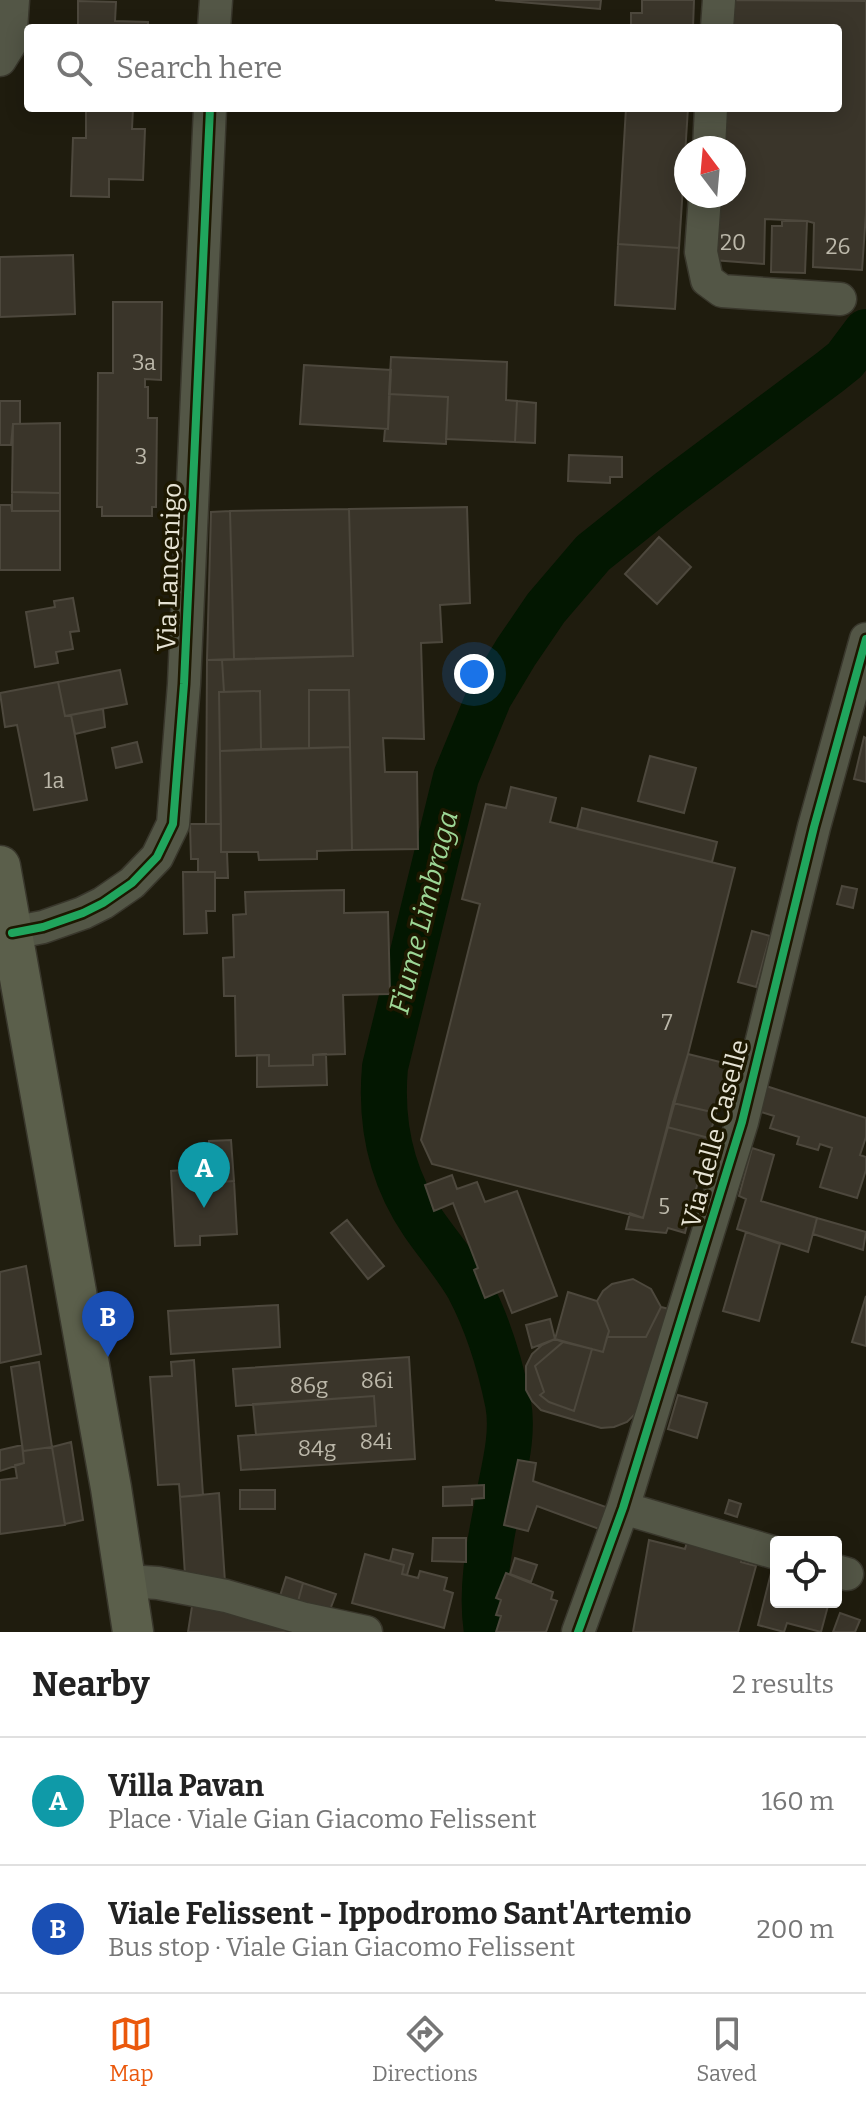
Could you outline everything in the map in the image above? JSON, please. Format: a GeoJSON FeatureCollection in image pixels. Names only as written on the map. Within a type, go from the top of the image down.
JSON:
{"type":"FeatureCollection","features":[{"type":"Feature","properties":{"kind":"main road"},"geometry":{"type":"LineString","coordinates":[[0,866],[9,949],[127,1581],[133,1632]]}},
{"type":"Feature","properties":{"kind":"street"},"geometry":{"type":"LineString","coordinates":[[0,60],[10,44],[13,0]]}},
{"type":"Feature","properties":{"kind":"street"},"geometry":{"type":"LineString","coordinates":[[214,24],[216,0]]}},
{"type":"Feature","properties":{"kind":"street"},"geometry":{"type":"LineString","coordinates":[[717,24],[719,0]]}},
{"type":"Feature","properties":{"kind":"street","name":"Via Lancenigo"},"geometry":{"type":"LineString","coordinates":[[9,949],[43,927],[103,903],[132,883],[157,857],[173,824],[184,684],[210,112]]}},
{"type":"Feature","properties":{"kind":"street"},"geometry":{"type":"LineString","coordinates":[[710,136],[711,112]]}},
{"type":"Feature","properties":{"kind":"street"},"geometry":{"type":"LineString","coordinates":[[704,208],[701,252],[707,280],[722,291],[840,299]]}},
{"type":"Feature","properties":{"kind":"street","name":"Via delle Caselle"},"geometry":{"type":"LineString","coordinates":[[578,1632],[623,1508],[742,1122],[814,827],[866,639]]}},
{"type":"Feature","properties":{"kind":"street"},"geometry":{"type":"LineString","coordinates":[[623,1508],[770,1551]]}},
{"type":"Feature","properties":{"kind":"street"},"geometry":{"type":"LineString","coordinates":[[127,1581],[158,1583],[226,1596],[305,1619],[366,1632]]}},
{"type":"Feature","properties":{"kind":"building"},"geometry":{"type":"Polygon","coordinates":[[[495,0],[601,0],[600,9],[495,0]]]}},
{"type":"Feature","properties":{"kind":"building"},"geometry":{"type":"Polygon","coordinates":[[[642,0],[694,0],[693,24],[631,24],[631,13],[642,13],[642,0]]]}},
{"type":"Feature","properties":{"kind":"building"},"geometry":{"type":"Polygon","coordinates":[[[729,0],[866,1],[866,213],[862,270],[813,267],[814,223],[807,221],[765,219],[764,264],[713,260],[716,208],[746,208],[746,136],[721,136],[722,112],[842,112],[842,24],[728,24],[729,0]]]}},
{"type":"Feature","properties":{"kind":"building"},"geometry":{"type":"Polygon","coordinates":[[[78,1],[116,2],[115,21],[148,22],[148,24],[78,24],[78,1]]]}},
{"type":"Feature","properties":{"kind":"building"},"geometry":{"type":"Polygon","coordinates":[[[86,112],[133,112],[132,129],[145,129],[143,180],[109,179],[109,197],[71,196],[73,138],[86,138],[86,112]]]}},
{"type":"Feature","properties":{"kind":"building"},"geometry":{"type":"Polygon","coordinates":[[[626,112],[688,112],[686,136],[674,136],[674,208],[682,208],[679,248],[618,244],[626,112]]]}},
{"type":"Feature","properties":{"kind":"building"},"geometry":{"type":"Polygon","coordinates":[[[782,221],[807,221],[805,273],[771,272],[772,226],[782,226],[782,221]]]}},
{"type":"Feature","properties":{"kind":"building"},"geometry":{"type":"Polygon","coordinates":[[[618,244],[679,248],[675,309],[615,305],[618,244]]]}},
{"type":"Feature","properties":{"kind":"building"},"geometry":{"type":"Polygon","coordinates":[[[73,255],[75,314],[0,317],[0,257],[73,255]]]}},
{"type":"Feature","properties":{"kind":"building"},"geometry":{"type":"Polygon","coordinates":[[[113,302],[162,302],[161,380],[145,379],[148,418],[157,418],[156,507],[152,507],[152,516],[102,516],[102,507],[97,507],[98,373],[113,373],[113,302]]]}},
{"type":"Feature","properties":{"kind":"building"},"geometry":{"type":"Polygon","coordinates":[[[391,357],[507,362],[506,400],[517,401],[515,442],[446,439],[448,397],[389,394],[391,357]]]}},
{"type":"Feature","properties":{"kind":"building"},"geometry":{"type":"Polygon","coordinates":[[[304,365],[391,370],[388,429],[300,424],[304,365]]]}},
{"type":"Feature","properties":{"kind":"building"},"geometry":{"type":"Polygon","coordinates":[[[389,394],[448,397],[446,444],[384,441],[385,429],[388,429],[389,394]]]}},
{"type":"Feature","properties":{"kind":"building"},"geometry":{"type":"Polygon","coordinates":[[[0,401],[20,401],[20,424],[13,424],[11,445],[0,445],[0,401]]]}},
{"type":"Feature","properties":{"kind":"building"},"geometry":{"type":"Polygon","coordinates":[[[517,401],[536,403],[535,443],[515,442],[517,401]]]}},
{"type":"Feature","properties":{"kind":"building"},"geometry":{"type":"Polygon","coordinates":[[[60,423],[60,493],[12,492],[13,424],[60,423]]]}},
{"type":"Feature","properties":{"kind":"building"},"geometry":{"type":"Polygon","coordinates":[[[569,455],[622,457],[622,477],[610,477],[610,483],[568,481],[569,455]]]}},
{"type":"Feature","properties":{"kind":"building"},"geometry":{"type":"Polygon","coordinates":[[[12,492],[60,493],[60,511],[12,511],[12,492]]]}},
{"type":"Feature","properties":{"kind":"building"},"geometry":{"type":"Polygon","coordinates":[[[0,505],[11,505],[12,511],[60,511],[60,570],[0,570],[0,505]]]}},
{"type":"Feature","properties":{"kind":"building"},"geometry":{"type":"Polygon","coordinates":[[[467,507],[470,603],[440,605],[442,642],[421,643],[424,739],[383,738],[385,772],[417,772],[418,849],[352,850],[349,690],[309,690],[309,748],[261,749],[260,691],[224,692],[222,660],[353,656],[349,509],[467,507]]]}},
{"type":"Feature","properties":{"kind":"building"},"geometry":{"type":"Polygon","coordinates":[[[349,509],[353,656],[234,659],[230,511],[349,509]]]}},
{"type":"Feature","properties":{"kind":"building"},"geometry":{"type":"Polygon","coordinates":[[[230,511],[234,659],[207,660],[211,512],[230,511]]]}},
{"type":"Feature","properties":{"kind":"building"},"geometry":{"type":"Polygon","coordinates":[[[659,537],[691,567],[657,604],[625,574],[659,537]]]}},
{"type":"Feature","properties":{"kind":"building"},"geometry":{"type":"Polygon","coordinates":[[[73,598],[79,631],[70,632],[73,649],[56,652],[58,663],[35,667],[26,612],[55,607],[54,601],[73,598]]]}},
{"type":"Feature","properties":{"kind":"building"},"geometry":{"type":"Polygon","coordinates":[[[207,660],[222,660],[224,692],[219,692],[221,824],[206,824],[207,660]]]}},
{"type":"Feature","properties":{"kind":"building"},"geometry":{"type":"Polygon","coordinates":[[[120,670],[127,704],[65,716],[58,682],[120,670]]]}},
{"type":"Feature","properties":{"kind":"building"},"geometry":{"type":"Polygon","coordinates":[[[58,682],[65,716],[71,715],[87,800],[34,810],[17,725],[5,727],[0,693],[58,682]]]}},
{"type":"Feature","properties":{"kind":"building"},"geometry":{"type":"Polygon","coordinates":[[[309,690],[349,690],[350,747],[309,748],[309,690]]]}},
{"type":"Feature","properties":{"kind":"building"},"geometry":{"type":"Polygon","coordinates":[[[260,691],[261,749],[220,751],[219,692],[260,691]]]}},
{"type":"Feature","properties":{"kind":"building"},"geometry":{"type":"Polygon","coordinates":[[[103,709],[105,727],[75,734],[71,715],[103,709]]]}},
{"type":"Feature","properties":{"kind":"building"},"geometry":{"type":"Polygon","coordinates":[[[866,738],[866,782],[854,779],[866,738]]]}},
{"type":"Feature","properties":{"kind":"building"},"geometry":{"type":"Polygon","coordinates":[[[137,742],[142,762],[116,768],[112,748],[137,742]]]}},
{"type":"Feature","properties":{"kind":"building"},"geometry":{"type":"Polygon","coordinates":[[[350,747],[352,850],[317,851],[317,859],[259,860],[258,852],[221,852],[220,751],[350,747]]]}},
{"type":"Feature","properties":{"kind":"building"},"geometry":{"type":"Polygon","coordinates":[[[650,756],[696,768],[684,813],[638,801],[650,756]]]}},
{"type":"Feature","properties":{"kind":"building"},"geometry":{"type":"Polygon","coordinates":[[[511,787],[556,798],[550,822],[735,868],[643,1218],[432,1164],[421,1140],[480,904],[462,899],[486,804],[506,808],[511,787]]]}},
{"type":"Feature","properties":{"kind":"building"},"geometry":{"type":"Polygon","coordinates":[[[582,808],[717,842],[712,862],[577,829],[582,808]]]}},
{"type":"Feature","properties":{"kind":"building"},"geometry":{"type":"Polygon","coordinates":[[[190,824],[221,824],[221,852],[227,852],[228,878],[215,878],[215,872],[198,872],[198,859],[191,859],[190,824]]]}},
{"type":"Feature","properties":{"kind":"building"},"geometry":{"type":"Polygon","coordinates":[[[183,872],[215,872],[215,911],[206,911],[207,933],[184,934],[183,872]]]}},
{"type":"Feature","properties":{"kind":"building"},"geometry":{"type":"Polygon","coordinates":[[[842,886],[857,889],[853,908],[837,904],[842,886]]]}},
{"type":"Feature","properties":{"kind":"building"},"geometry":{"type":"Polygon","coordinates":[[[344,890],[344,913],[388,912],[390,994],[343,995],[345,1054],[313,1055],[313,1065],[269,1066],[269,1055],[236,1056],[235,996],[224,996],[223,958],[234,957],[233,915],[246,914],[245,892],[344,890]]]}},
{"type":"Feature","properties":{"kind":"building"},"geometry":{"type":"Polygon","coordinates":[[[752,931],[770,936],[756,987],[738,982],[752,931]]]}},
{"type":"Feature","properties":{"kind":"building"},"geometry":{"type":"Polygon","coordinates":[[[326,1054],[327,1085],[257,1087],[257,1055],[269,1055],[269,1066],[313,1065],[313,1055],[326,1054]]]}},
{"type":"Feature","properties":{"kind":"building"},"geometry":{"type":"Polygon","coordinates":[[[688,1054],[728,1064],[716,1113],[673,1103],[688,1054]]]}},
{"type":"Feature","properties":{"kind":"building"},"geometry":{"type":"Polygon","coordinates":[[[766,1086],[866,1118],[866,1137],[860,1155],[866,1157],[866,1170],[857,1198],[820,1187],[832,1148],[820,1144],[818,1150],[797,1144],[799,1137],[770,1128],[774,1116],[758,1111],[766,1086]]]}},
{"type":"Feature","properties":{"kind":"building"},"geometry":{"type":"Polygon","coordinates":[[[673,1103],[716,1113],[709,1138],[667,1127],[673,1103]]]}},
{"type":"Feature","properties":{"kind":"building"},"geometry":{"type":"Polygon","coordinates":[[[667,1127],[709,1138],[685,1233],[668,1228],[666,1233],[626,1229],[630,1213],[643,1218],[667,1127]]]}},
{"type":"Feature","properties":{"kind":"building"},"geometry":{"type":"Polygon","coordinates":[[[231,1140],[234,1181],[205,1183],[204,1164],[210,1163],[209,1141],[231,1140]]]}},
{"type":"Feature","properties":{"kind":"building"},"geometry":{"type":"Polygon","coordinates":[[[752,1148],[774,1155],[761,1201],[817,1218],[808,1252],[737,1229],[746,1199],[739,1196],[752,1148]]]}},
{"type":"Feature","properties":{"kind":"building"},"geometry":{"type":"Polygon","coordinates":[[[197,1169],[197,1183],[234,1181],[237,1234],[200,1236],[200,1245],[175,1246],[171,1171],[197,1169]]]}},
{"type":"Feature","properties":{"kind":"building"},"geometry":{"type":"Polygon","coordinates":[[[452,1175],[457,1189],[477,1182],[485,1202],[517,1191],[557,1296],[512,1313],[503,1290],[485,1298],[474,1270],[478,1268],[453,1203],[434,1211],[425,1185],[452,1175]]]}},
{"type":"Feature","properties":{"kind":"building"},"geometry":{"type":"Polygon","coordinates":[[[817,1218],[866,1232],[863,1250],[813,1234],[817,1218]]]}},
{"type":"Feature","properties":{"kind":"building"},"geometry":{"type":"Polygon","coordinates":[[[347,1220],[384,1266],[368,1279],[331,1233],[347,1220]]]}},
{"type":"Feature","properties":{"kind":"building"},"geometry":{"type":"Polygon","coordinates":[[[746,1232],[780,1244],[759,1321],[723,1311],[746,1232]]]}},
{"type":"Feature","properties":{"kind":"building"},"geometry":{"type":"Polygon","coordinates":[[[26,1266],[41,1354],[0,1363],[0,1272],[26,1266]]]}},
{"type":"Feature","properties":{"kind":"building"},"geometry":{"type":"Polygon","coordinates":[[[633,1279],[651,1289],[661,1307],[646,1337],[607,1337],[609,1331],[597,1301],[612,1284],[633,1279]]]}},
{"type":"Feature","properties":{"kind":"building"},"geometry":{"type":"Polygon","coordinates":[[[568,1292],[597,1301],[609,1331],[603,1352],[555,1339],[568,1292]]]}},
{"type":"Feature","properties":{"kind":"building"},"geometry":{"type":"Polygon","coordinates":[[[866,1296],[866,1346],[852,1342],[866,1296]]]}},
{"type":"Feature","properties":{"kind":"building"},"geometry":{"type":"Polygon","coordinates":[[[278,1305],[280,1347],[171,1354],[168,1311],[278,1305]]]}},
{"type":"Feature","properties":{"kind":"building"},"geometry":{"type":"Polygon","coordinates":[[[661,1307],[669,1309],[636,1413],[627,1422],[601,1428],[541,1410],[532,1401],[526,1390],[526,1366],[532,1354],[542,1345],[555,1339],[563,1342],[535,1366],[544,1392],[540,1395],[549,1402],[574,1411],[592,1349],[603,1352],[607,1337],[646,1337],[661,1307]]]}},
{"type":"Feature","properties":{"kind":"building"},"geometry":{"type":"Polygon","coordinates":[[[550,1319],[555,1339],[532,1348],[526,1325],[550,1319]]]}},
{"type":"Feature","properties":{"kind":"building"},"geometry":{"type":"Polygon","coordinates":[[[563,1342],[592,1349],[574,1411],[549,1402],[540,1395],[544,1392],[535,1366],[563,1342]]]}},
{"type":"Feature","properties":{"kind":"building"},"geometry":{"type":"Polygon","coordinates":[[[409,1357],[415,1459],[241,1470],[238,1436],[376,1426],[374,1396],[236,1406],[233,1369],[409,1357]]]}},
{"type":"Feature","properties":{"kind":"building"},"geometry":{"type":"Polygon","coordinates":[[[194,1360],[203,1495],[180,1497],[179,1484],[158,1485],[150,1377],[172,1376],[171,1362],[194,1360]]]}},
{"type":"Feature","properties":{"kind":"building"},"geometry":{"type":"Polygon","coordinates":[[[39,1362],[52,1447],[23,1451],[11,1367],[39,1362]]]}},
{"type":"Feature","properties":{"kind":"building"},"geometry":{"type":"Polygon","coordinates":[[[678,1395],[707,1403],[697,1438],[668,1429],[678,1395]]]}},
{"type":"Feature","properties":{"kind":"building"},"geometry":{"type":"Polygon","coordinates":[[[374,1396],[376,1426],[256,1435],[253,1404],[374,1396]]]}},
{"type":"Feature","properties":{"kind":"building"},"geometry":{"type":"Polygon","coordinates":[[[71,1442],[83,1520],[65,1524],[52,1447],[71,1442]]]}},
{"type":"Feature","properties":{"kind":"building"},"geometry":{"type":"Polygon","coordinates":[[[22,1445],[24,1463],[0,1471],[0,1450],[22,1445]]]}},
{"type":"Feature","properties":{"kind":"building"},"geometry":{"type":"Polygon","coordinates":[[[52,1447],[65,1525],[0,1534],[0,1480],[17,1478],[15,1465],[24,1463],[23,1451],[52,1447]]]}},
{"type":"Feature","properties":{"kind":"building"},"geometry":{"type":"Polygon","coordinates":[[[518,1460],[536,1463],[533,1481],[606,1507],[599,1529],[537,1506],[528,1531],[504,1525],[518,1460]]]}},
{"type":"Feature","properties":{"kind":"building"},"geometry":{"type":"Polygon","coordinates":[[[484,1485],[484,1498],[472,1499],[472,1505],[443,1506],[443,1487],[484,1485]]]}},
{"type":"Feature","properties":{"kind":"building"},"geometry":{"type":"Polygon","coordinates":[[[240,1490],[275,1490],[275,1509],[240,1509],[240,1490]]]}},
{"type":"Feature","properties":{"kind":"building"},"geometry":{"type":"Polygon","coordinates":[[[219,1493],[225,1582],[185,1575],[180,1497],[219,1493]]]}},
{"type":"Feature","properties":{"kind":"building"},"geometry":{"type":"Polygon","coordinates":[[[729,1500],[741,1504],[737,1517],[725,1513],[729,1500]]]}},
{"type":"Feature","properties":{"kind":"building"},"geometry":{"type":"Polygon","coordinates":[[[689,1535],[745,1548],[741,1562],[756,1566],[738,1632],[633,1632],[649,1540],[685,1549],[689,1535]]]}},
{"type":"Feature","properties":{"kind":"building"},"geometry":{"type":"Polygon","coordinates":[[[433,1538],[466,1538],[466,1562],[432,1561],[433,1538]]]}},
{"type":"Feature","properties":{"kind":"building"},"geometry":{"type":"Polygon","coordinates":[[[393,1549],[413,1554],[407,1575],[402,1574],[404,1565],[390,1561],[393,1549]]]}},
{"type":"Feature","properties":{"kind":"building"},"geometry":{"type":"Polygon","coordinates":[[[365,1554],[404,1565],[402,1574],[418,1578],[420,1571],[447,1578],[444,1590],[453,1593],[444,1628],[352,1603],[365,1554]]]}},
{"type":"Feature","properties":{"kind":"building"},"geometry":{"type":"Polygon","coordinates":[[[515,1558],[537,1565],[531,1582],[510,1574],[515,1558]]]}},
{"type":"Feature","properties":{"kind":"building"},"geometry":{"type":"Polygon","coordinates":[[[506,1573],[553,1592],[551,1599],[557,1601],[546,1632],[496,1632],[501,1616],[496,1615],[501,1600],[496,1598],[506,1573]]]}},
{"type":"Feature","properties":{"kind":"building"},"geometry":{"type":"Polygon","coordinates":[[[286,1577],[303,1583],[297,1605],[279,1599],[286,1577]]]}},
{"type":"Feature","properties":{"kind":"building"},"geometry":{"type":"Polygon","coordinates":[[[770,1577],[770,1608],[827,1608],[821,1632],[787,1623],[784,1632],[758,1625],[770,1577]]]}},
{"type":"Feature","properties":{"kind":"building"},"geometry":{"type":"Polygon","coordinates":[[[303,1583],[336,1594],[328,1615],[297,1605],[303,1583]]]}},
{"type":"Feature","properties":{"kind":"building"},"geometry":{"type":"Polygon","coordinates":[[[193,1600],[309,1632],[188,1632],[193,1600]]]}},
{"type":"Feature","properties":{"kind":"building"},"geometry":{"type":"Polygon","coordinates":[[[840,1613],[860,1620],[855,1632],[833,1632],[840,1613]]]}},
{"type":"Feature","properties":{"kind":"waterway","name":"Fiume Limbraga"},"geometry":{"type":"LineString","coordinates":[[487,1632],[486,1575],[509,1442],[508,1403],[493,1344],[476,1302],[423,1223],[403,1187],[390,1148],[384,1108],[385,1067],[456,777],[489,697],[516,652],[546,608],[593,553],[845,360],[866,332]]}},
{"type":"Feature","properties":{"kind":"cycle path"},"geometry":{"type":"LineString","coordinates":[[12,933],[43,927],[103,903],[132,883],[157,857],[173,824],[184,684],[210,112]]}},
{"type":"Feature","properties":{"kind":"cycle path"},"geometry":{"type":"LineString","coordinates":[[578,1632],[623,1508],[742,1122],[814,827],[866,639]]}},
{"type":"Feature","properties":{"kind":"place","name":"Villa Pavan"},"geometry":{"type":"Point","coordinates":[204,1208]}},
{"type":"Feature","properties":{"kind":"place","name":"Viale Felissent - Ippodromo Sant'Artemio"},"geometry":{"type":"Point","coordinates":[108,1357]}}]}
